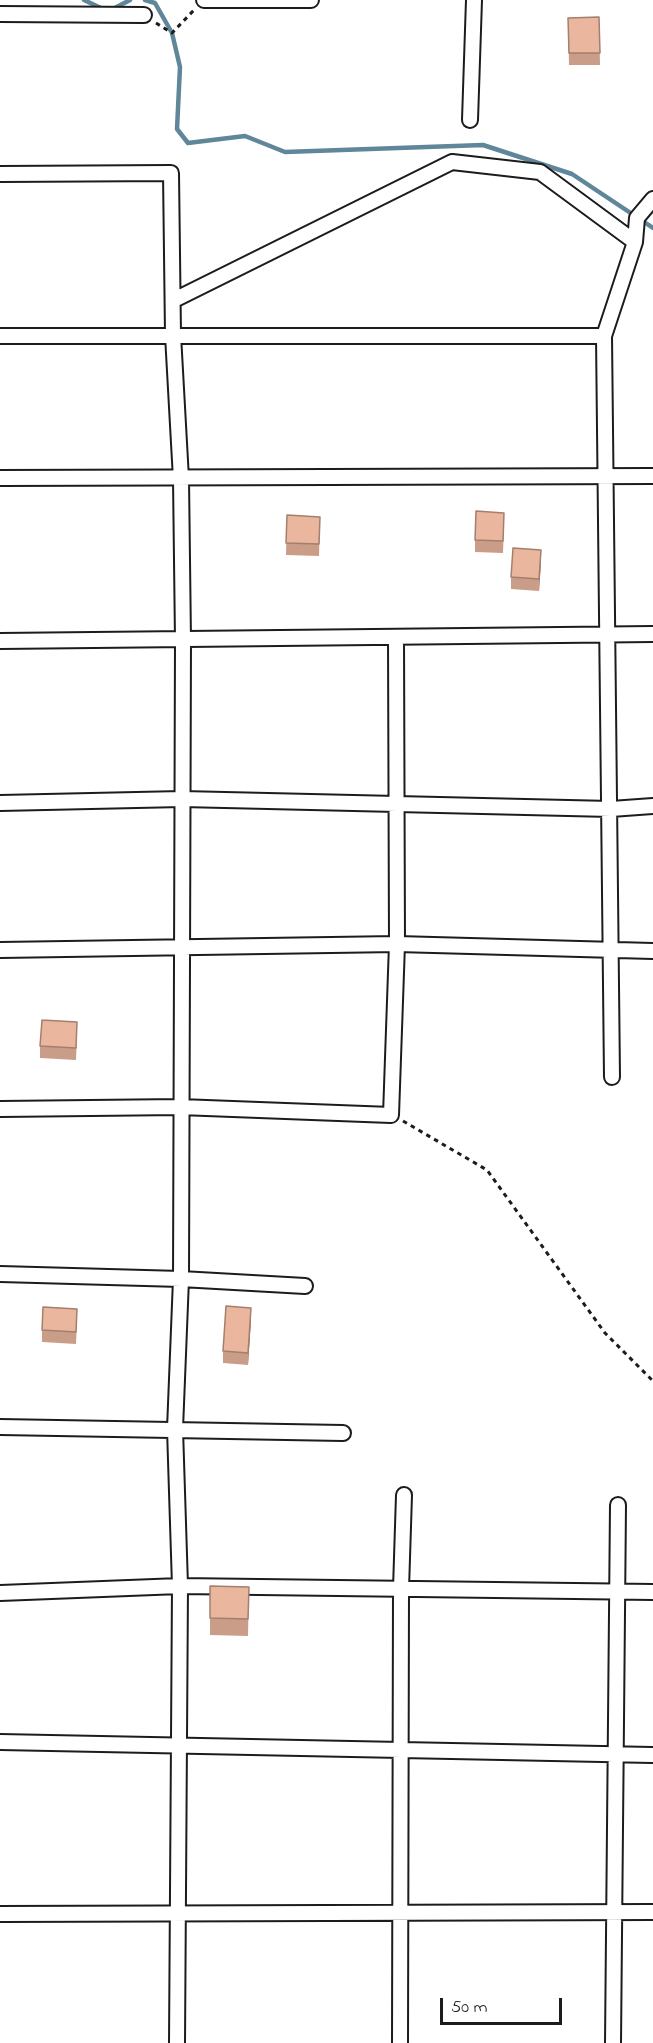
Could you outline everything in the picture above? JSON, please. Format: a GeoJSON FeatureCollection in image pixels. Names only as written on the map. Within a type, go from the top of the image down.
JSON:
{"type":"FeatureCollection","features":[{"type":"Feature","properties":{"kind":"street"},"geometry":{"type":"LineString","coordinates":[[204,0],[311,0]]}},
{"type":"Feature","properties":{"kind":"street"},"geometry":{"type":"LineString","coordinates":[[470,120],[474,0]]}},
{"type":"Feature","properties":{"kind":"street"},"geometry":{"type":"LineString","coordinates":[[0,14],[144,15]]}},
{"type":"Feature","properties":{"kind":"street"},"geometry":{"type":"LineString","coordinates":[[174,300],[452,162],[540,172],[635,242]]}},
{"type":"Feature","properties":{"kind":"street"},"geometry":{"type":"LineString","coordinates":[[0,174],[171,173],[173,335],[181,478],[183,640],[181,1279],[175,1428],[180,1586],[177,1745],[177,2043]]}},
{"type":"Feature","properties":{"kind":"street"},"geometry":{"type":"LineString","coordinates":[[612,1077],[611,809],[604,336],[635,242],[637,218],[653,199]]}},
{"type":"Feature","properties":{"kind":"street"},"geometry":{"type":"LineString","coordinates":[[0,336],[604,336]]}},
{"type":"Feature","properties":{"kind":"street"},"geometry":{"type":"LineString","coordinates":[[0,478],[653,476]]}},
{"type":"Feature","properties":{"kind":"street"},"geometry":{"type":"LineString","coordinates":[[0,641],[653,634]]}},
{"type":"Feature","properties":{"kind":"street"},"geometry":{"type":"LineString","coordinates":[[0,1109],[180,1107],[391,1115],[398,944],[399,804],[396,638]]}},
{"type":"Feature","properties":{"kind":"street"},"geometry":{"type":"LineString","coordinates":[[0,803],[182,799],[611,809],[653,806]]}},
{"type":"Feature","properties":{"kind":"street"},"geometry":{"type":"LineString","coordinates":[[0,950],[398,944],[653,951]]}},
{"type":"Feature","properties":{"kind":"street"},"geometry":{"type":"LineString","coordinates":[[0,1274],[181,1279],[305,1286]]}},
{"type":"Feature","properties":{"kind":"street"},"geometry":{"type":"LineString","coordinates":[[0,1427],[175,1428],[343,1434]]}},
{"type":"Feature","properties":{"kind":"street"},"geometry":{"type":"LineString","coordinates":[[400,2043],[400,1589],[404,1495]]}},
{"type":"Feature","properties":{"kind":"street"},"geometry":{"type":"LineString","coordinates":[[613,2043],[618,1505]]}},
{"type":"Feature","properties":{"kind":"street"},"geometry":{"type":"LineString","coordinates":[[0,1593],[180,1586],[653,1592]]}},
{"type":"Feature","properties":{"kind":"street"},"geometry":{"type":"LineString","coordinates":[[0,1742],[652,1755]]}},
{"type":"Feature","properties":{"kind":"street"},"geometry":{"type":"LineString","coordinates":[[0,1914],[653,1912]]}},
{"type":"Feature","properties":{"kind":"path"},"geometry":{"type":"LineString","coordinates":[[144,15],[172,33],[204,0]]}},
{"type":"Feature","properties":{"kind":"path"},"geometry":{"type":"LineString","coordinates":[[391,1115],[488,1170],[605,1333],[653,1381]]}},
{"type":"Feature","properties":{"kind":"building"},"geometry":{"type":"Polygon","coordinates":[[[599,17],[600,53],[569,53],[568,18],[599,17]]]}},
{"type":"Feature","properties":{"kind":"building"},"geometry":{"type":"Polygon","coordinates":[[[476,511],[504,513],[503,541],[475,540],[476,511]]]}},
{"type":"Feature","properties":{"kind":"building"},"geometry":{"type":"Polygon","coordinates":[[[287,515],[320,517],[319,544],[286,543],[287,515]]]}},
{"type":"Feature","properties":{"kind":"building"},"geometry":{"type":"Polygon","coordinates":[[[513,548],[541,550],[539,579],[511,577],[513,548]]]}},
{"type":"Feature","properties":{"kind":"building"},"geometry":{"type":"Polygon","coordinates":[[[42,1020],[77,1022],[76,1048],[40,1046],[42,1020]]]}},
{"type":"Feature","properties":{"kind":"building"},"geometry":{"type":"Polygon","coordinates":[[[226,1306],[251,1308],[248,1353],[223,1351],[226,1306]]]}},
{"type":"Feature","properties":{"kind":"building"},"geometry":{"type":"Polygon","coordinates":[[[43,1307],[77,1309],[76,1332],[42,1330],[43,1307]]]}},
{"type":"Feature","properties":{"kind":"building"},"geometry":{"type":"Polygon","coordinates":[[[210,1586],[249,1587],[248,1619],[210,1618],[210,1586]]]}},
{"type":"Feature","properties":{"kind":"waterway"},"geometry":{"type":"LineString","coordinates":[[84,0],[103,9]]}},
{"type":"Feature","properties":{"kind":"waterway"},"geometry":{"type":"LineString","coordinates":[[111,10],[130,0]]}},
{"type":"Feature","properties":{"kind":"waterway"},"geometry":{"type":"LineString","coordinates":[[145,0],[155,3],[172,33],[180,67],[177,129],[188,143],[245,136],[285,152],[483,145],[572,174],[653,228]]}}]}
